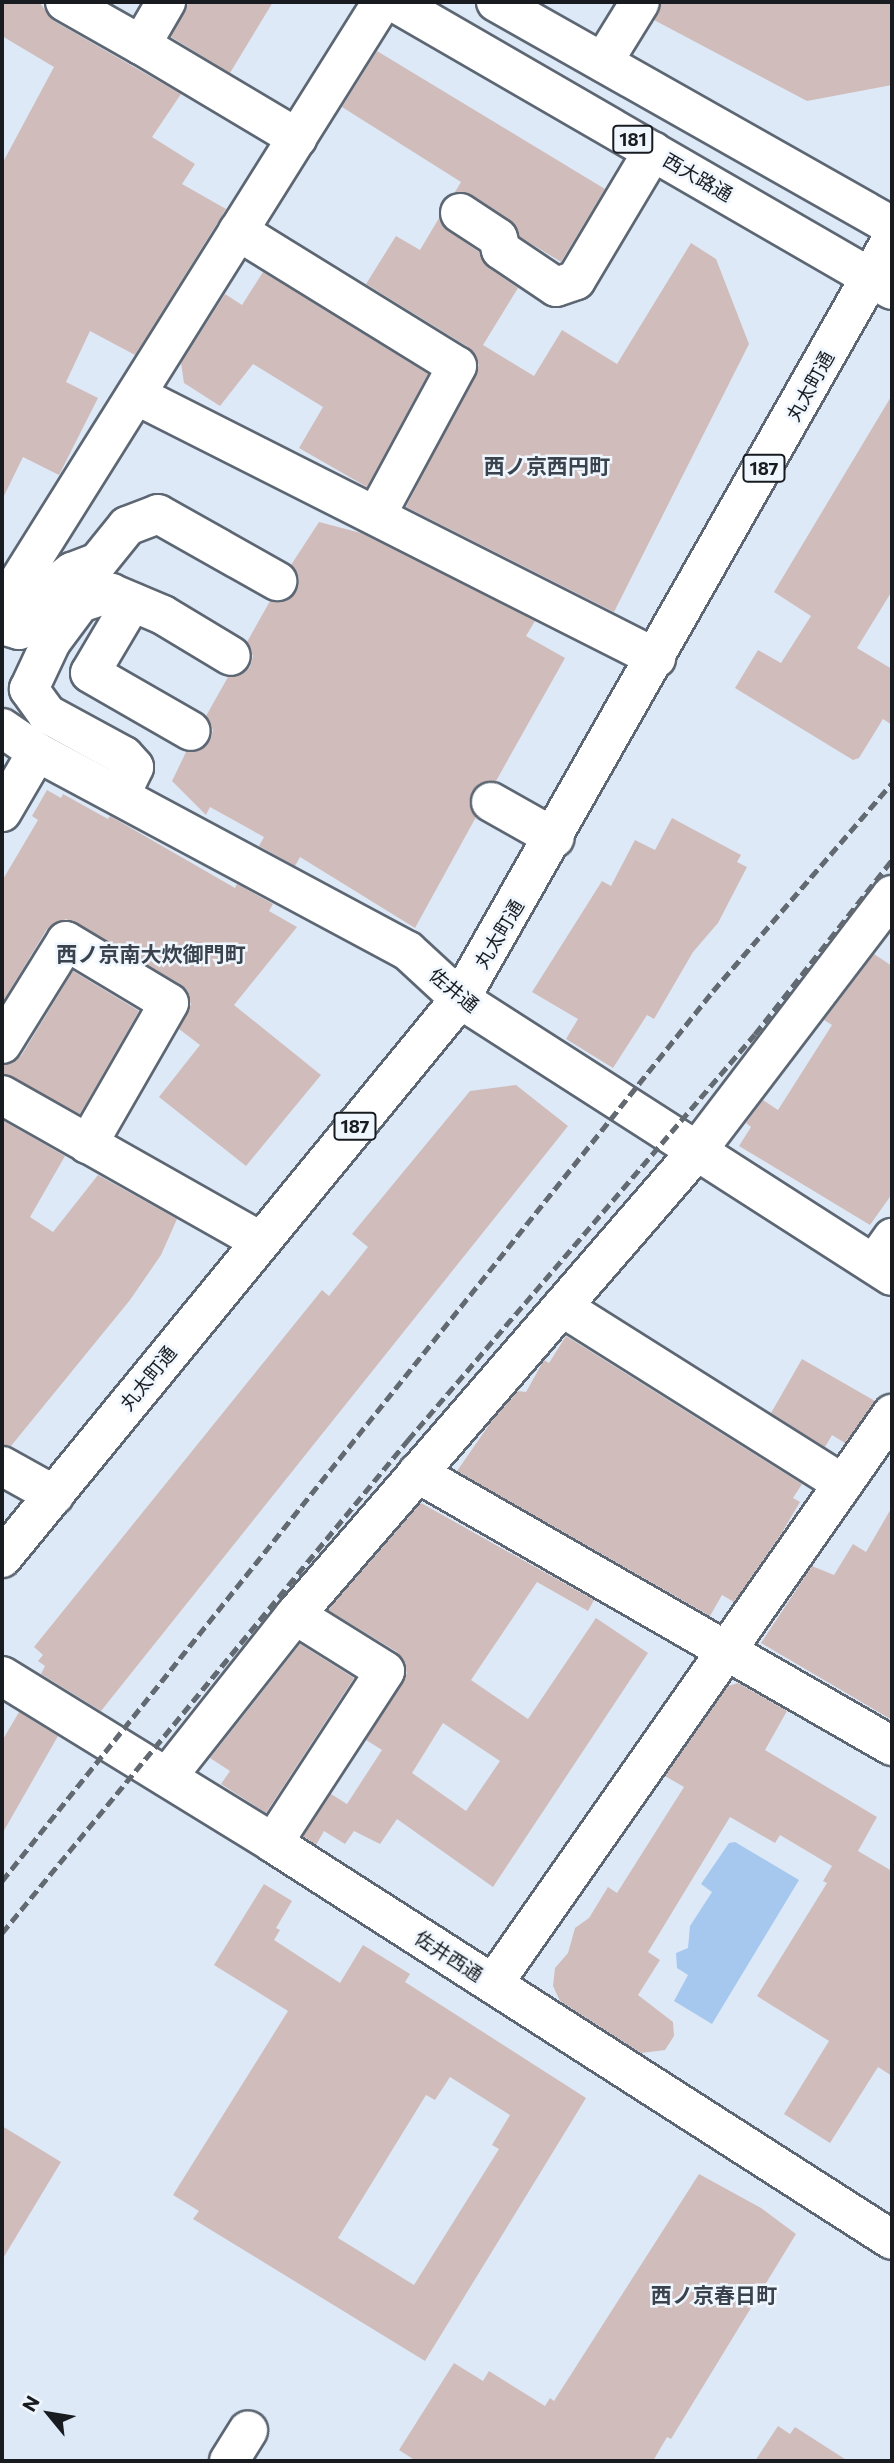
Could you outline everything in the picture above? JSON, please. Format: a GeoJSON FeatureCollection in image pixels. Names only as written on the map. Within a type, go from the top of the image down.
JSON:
{"type":"FeatureCollection","features":[{"type":"Feature","properties":{"kind":"street"},"geometry":{"type":"LineString","coordinates":[[65,2],[297,138]]}},
{"type":"Feature","properties":{"kind":"street"},"geometry":{"type":"LineString","coordinates":[[141,45],[166,2]]}},
{"type":"Feature","properties":{"kind":"street"},"geometry":{"type":"LineString","coordinates":[[2,608],[382,2]]}},
{"type":"Feature","properties":{"kind":"street","name":"西大路通"},"geometry":{"type":"LineString","coordinates":[[394,2],[881,283]]}},
{"type":"Feature","properties":{"kind":"street"},"geometry":{"type":"LineString","coordinates":[[496,2],[892,226]]}},
{"type":"Feature","properties":{"kind":"street"},"geometry":{"type":"LineString","coordinates":[[603,62],[640,2]]}},
{"type":"Feature","properties":{"kind":"street"},"geometry":{"type":"LineString","coordinates":[[460,213],[498,238],[501,250],[556,287],[576,280],[653,151]]}},
{"type":"Feature","properties":{"kind":"street"},"geometry":{"type":"LineString","coordinates":[[238,231],[457,366],[376,516]]}},
{"type":"Feature","properties":{"kind":"street","name":"丸太町通"},"geometry":{"type":"LineString","coordinates":[[2,1558],[460,999],[555,838],[656,658],[881,283],[892,239]]}},
{"type":"Feature","properties":{"kind":"street"},"geometry":{"type":"LineString","coordinates":[[136,395],[656,658]]}},
{"type":"Feature","properties":{"kind":"street"},"geometry":{"type":"LineString","coordinates":[[191,731],[90,673],[127,526],[158,514],[277,581]]}},
{"type":"Feature","properties":{"kind":"street"},"geometry":{"type":"LineString","coordinates":[[2,625],[19,630],[30,623],[52,588],[72,572],[114,586],[231,656]]}},
{"type":"Feature","properties":{"kind":"street"},"geometry":{"type":"LineString","coordinates":[[114,586],[80,603],[51,642],[29,689],[47,714],[124,756],[134,767],[120,796]]}},
{"type":"Feature","properties":{"kind":"street","name":"佐井通"},"geometry":{"type":"LineString","coordinates":[[2,728],[37,752],[408,951],[460,999],[696,1153],[886,1259]]}},
{"type":"Feature","properties":{"kind":"street"},"geometry":{"type":"LineString","coordinates":[[2,812],[37,752]]}},
{"type":"Feature","properties":{"kind":"street"},"geometry":{"type":"LineString","coordinates":[[491,803],[555,838]]}},
{"type":"Feature","properties":{"kind":"street"},"geometry":{"type":"LineString","coordinates":[[167,1777],[295,1615],[696,1153],[881,931],[892,895]]}},
{"type":"Feature","properties":{"kind":"street"},"geometry":{"type":"LineString","coordinates":[[2,1045],[66,941],[169,1003],[88,1144]]}},
{"type":"Feature","properties":{"kind":"street"},"geometry":{"type":"LineString","coordinates":[[2,1095],[260,1241]]}},
{"type":"Feature","properties":{"kind":"street"},"geometry":{"type":"LineString","coordinates":[[562,1307],[843,1485]]}},
{"type":"Feature","properties":{"kind":"street"},"geometry":{"type":"LineString","coordinates":[[493,1984],[892,1414]]}},
{"type":"Feature","properties":{"kind":"street"},"geometry":{"type":"LineString","coordinates":[[2,1466],[54,1495]]}},
{"type":"Feature","properties":{"kind":"street"},"geometry":{"type":"LineString","coordinates":[[417,1473],[892,1746]]}},
{"type":"Feature","properties":{"kind":"street"},"geometry":{"type":"LineString","coordinates":[[273,1843],[385,1671],[295,1615]]}},
{"type":"Feature","properties":{"kind":"street","name":"佐井西通"},"geometry":{"type":"LineString","coordinates":[[2,1676],[273,1843],[892,2240]]}},
{"type":"Feature","properties":{"kind":"shaded area"},"geometry":{"type":"Polygon","coordinates":[[[735,1842],[799,1880],[712,2024],[674,2001],[688,1975],[677,1968],[676,1953],[688,1948],[690,1926],[712,1892],[701,1884],[729,1843],[735,1842]]]}},
{"type":"Feature","properties":{"kind":"building"},"geometry":{"type":"Polygon","coordinates":[[[2,2],[39,2],[54,21],[181,94],[152,137],[195,164],[182,184],[226,209],[135,355],[90,331],[66,382],[98,398],[59,475],[23,457],[2,500],[2,164],[54,67],[2,36],[2,2]]]}},
{"type":"Feature","properties":{"kind":"building"},"geometry":{"type":"Polygon","coordinates":[[[189,2],[273,2],[230,73],[171,37],[189,2]]]}},
{"type":"Feature","properties":{"kind":"building"},"geometry":{"type":"Polygon","coordinates":[[[662,2],[892,2],[892,85],[807,101],[654,20],[662,2]]]}},
{"type":"Feature","properties":{"kind":"building"},"geometry":{"type":"Polygon","coordinates":[[[377,51],[605,189],[561,262],[520,237],[510,220],[472,195],[455,192],[461,182],[342,107],[377,51]]]}},
{"type":"Feature","properties":{"kind":"building"},"geometry":{"type":"Polygon","coordinates":[[[439,218],[448,231],[479,252],[489,268],[518,288],[483,345],[534,376],[562,330],[617,364],[691,243],[716,259],[749,344],[614,612],[406,507],[479,365],[468,347],[366,284],[396,236],[420,250],[439,218]]]}},
{"type":"Feature","properties":{"kind":"building"},"geometry":{"type":"Polygon","coordinates":[[[263,272],[428,374],[367,487],[299,448],[323,407],[253,364],[220,406],[184,383],[181,363],[225,294],[242,305],[263,272]]]}},
{"type":"Feature","properties":{"kind":"building"},"geometry":{"type":"Polygon","coordinates":[[[892,395],[892,591],[857,648],[892,669],[892,725],[883,719],[859,758],[853,760],[735,688],[758,650],[781,663],[811,616],[774,592],[892,395]]]}},
{"type":"Feature","properties":{"kind":"building"},"geometry":{"type":"Polygon","coordinates":[[[319,522],[361,533],[535,621],[526,636],[565,658],[496,781],[480,783],[472,792],[469,803],[476,817],[415,928],[300,857],[295,866],[259,846],[264,837],[210,807],[206,815],[172,781],[186,752],[201,750],[210,741],[213,730],[206,716],[228,677],[241,675],[250,667],[253,656],[247,642],[270,601],[288,600],[296,592],[299,580],[291,565],[319,522]]]}},
{"type":"Feature","properties":{"kind":"building"},"geometry":{"type":"Polygon","coordinates":[[[47,790],[61,798],[63,794],[108,819],[110,816],[235,888],[237,884],[273,904],[269,911],[297,927],[234,1005],[321,1075],[246,1166],[159,1097],[200,1045],[179,1029],[191,1004],[180,984],[66,919],[47,929],[2,1003],[2,881],[38,820],[32,816],[47,790]]]}},
{"type":"Feature","properties":{"kind":"building"},"geometry":{"type":"Polygon","coordinates":[[[672,818],[741,855],[737,862],[747,867],[718,923],[693,952],[654,1019],[647,1015],[613,1068],[566,1039],[578,1019],[532,992],[602,881],[611,886],[635,840],[655,850],[672,818]]]}},
{"type":"Feature","properties":{"kind":"building"},"geometry":{"type":"Polygon","coordinates":[[[874,954],[892,966],[892,1194],[870,1225],[739,1146],[751,1127],[746,1123],[763,1100],[778,1110],[832,1025],[824,1020],[874,954]]]}},
{"type":"Feature","properties":{"kind":"building"},"geometry":{"type":"Polygon","coordinates":[[[73,971],[139,1011],[80,1114],[2,1073],[2,1066],[21,1056],[73,971]]]}},
{"type":"Feature","properties":{"kind":"building"},"geometry":{"type":"Polygon","coordinates":[[[516,1085],[568,1126],[101,1711],[41,1674],[45,1666],[38,1661],[43,1655],[34,1647],[322,1290],[329,1296],[368,1247],[352,1234],[470,1091],[516,1085]]]}},
{"type":"Feature","properties":{"kind":"building"},"geometry":{"type":"Polygon","coordinates":[[[2,1120],[65,1156],[30,1217],[53,1232],[98,1175],[177,1219],[161,1255],[130,1300],[11,1446],[2,1444],[2,1120]]]}},
{"type":"Feature","properties":{"kind":"building"},"geometry":{"type":"Polygon","coordinates":[[[566,1336],[802,1484],[793,1498],[800,1502],[734,1602],[722,1595],[710,1616],[457,1471],[491,1422],[518,1391],[526,1392],[544,1360],[549,1363],[566,1336]]]}},
{"type":"Feature","properties":{"kind":"building"},"geometry":{"type":"Polygon","coordinates":[[[802,1359],[875,1401],[845,1443],[832,1435],[825,1447],[771,1413],[802,1359]]]}},
{"type":"Feature","properties":{"kind":"building"},"geometry":{"type":"Polygon","coordinates":[[[421,1503],[594,1600],[588,1611],[537,1582],[471,1680],[528,1719],[596,1618],[648,1653],[493,1887],[397,1819],[380,1844],[354,1831],[345,1844],[324,1831],[316,1845],[303,1836],[331,1794],[347,1804],[382,1750],[366,1740],[407,1673],[397,1652],[328,1610],[421,1503]],[[443,1723],[412,1773],[466,1811],[500,1761],[443,1723]]]}},
{"type":"Feature","properties":{"kind":"building"},"geometry":{"type":"Polygon","coordinates":[[[892,1507],[892,1720],[761,1643],[812,1566],[834,1575],[853,1544],[866,1552],[892,1507]]]}},
{"type":"Feature","properties":{"kind":"building"},"geometry":{"type":"Polygon","coordinates":[[[300,1644],[354,1678],[266,1813],[221,1784],[230,1771],[210,1758],[300,1644]]]}},
{"type":"Feature","properties":{"kind":"building"},"geometry":{"type":"Polygon","coordinates":[[[738,1683],[787,1711],[765,1750],[877,1817],[858,1851],[892,1871],[892,2076],[878,2067],[830,2143],[784,2114],[829,2041],[757,1996],[827,1883],[823,1881],[832,1866],[780,1835],[775,1843],[730,1817],[648,1952],[660,1960],[638,1995],[673,2022],[674,2036],[665,2050],[641,2053],[560,2001],[553,1986],[555,1968],[568,1953],[575,1928],[589,1918],[608,1887],[617,1893],[684,1787],[665,1776],[728,1686],[738,1683]]]}},
{"type":"Feature","properties":{"kind":"building"},"geometry":{"type":"Polygon","coordinates":[[[19,1712],[58,1736],[2,1834],[2,1741],[19,1712]]]}},
{"type":"Feature","properties":{"kind":"building"},"geometry":{"type":"Polygon","coordinates":[[[264,1884],[292,1901],[276,1928],[280,1930],[274,1940],[340,1983],[363,1945],[410,1974],[405,1982],[586,2098],[425,2361],[193,2219],[199,2211],[173,2195],[288,2011],[214,1965],[264,1884]],[[450,2077],[435,2100],[426,2095],[338,2238],[414,2285],[499,2149],[492,2145],[510,2115],[450,2077]]]}},
{"type":"Feature","properties":{"kind":"building"},"geometry":{"type":"Polygon","coordinates":[[[2,2126],[61,2162],[2,2260],[2,2126]]]}},
{"type":"Feature","properties":{"kind":"building"},"geometry":{"type":"Polygon","coordinates":[[[699,2174],[761,2208],[796,2234],[671,2439],[667,2437],[653,2461],[416,2461],[399,2450],[454,2363],[483,2381],[489,2371],[545,2406],[550,2398],[554,2401],[699,2174]]]}},
{"type":"Feature","properties":{"kind":"building"},"geometry":{"type":"Polygon","coordinates":[[[778,2426],[790,2434],[795,2427],[848,2461],[755,2461],[778,2426]]]}},
{"type":"Feature","properties":{"kind":"railway"},"geometry":{"type":"LineString","coordinates":[[2,1881],[713,991],[892,783]]}},
{"type":"Feature","properties":{"kind":"railway"},"geometry":{"type":"LineString","coordinates":[[2,1933],[408,1440],[755,1034],[892,860]]}},
{"type":"Feature","properties":{"kind":"district","name":"西ノ京西円町"},"geometry":{"type":"Point","coordinates":[547,466]}},
{"type":"Feature","properties":{"kind":"district","name":"西ノ京南大炊御門町"},"geometry":{"type":"Point","coordinates":[151,954]}},
{"type":"Feature","properties":{"kind":"district","name":"西ノ京春日町"},"geometry":{"type":"Point","coordinates":[714,2295]}}]}
